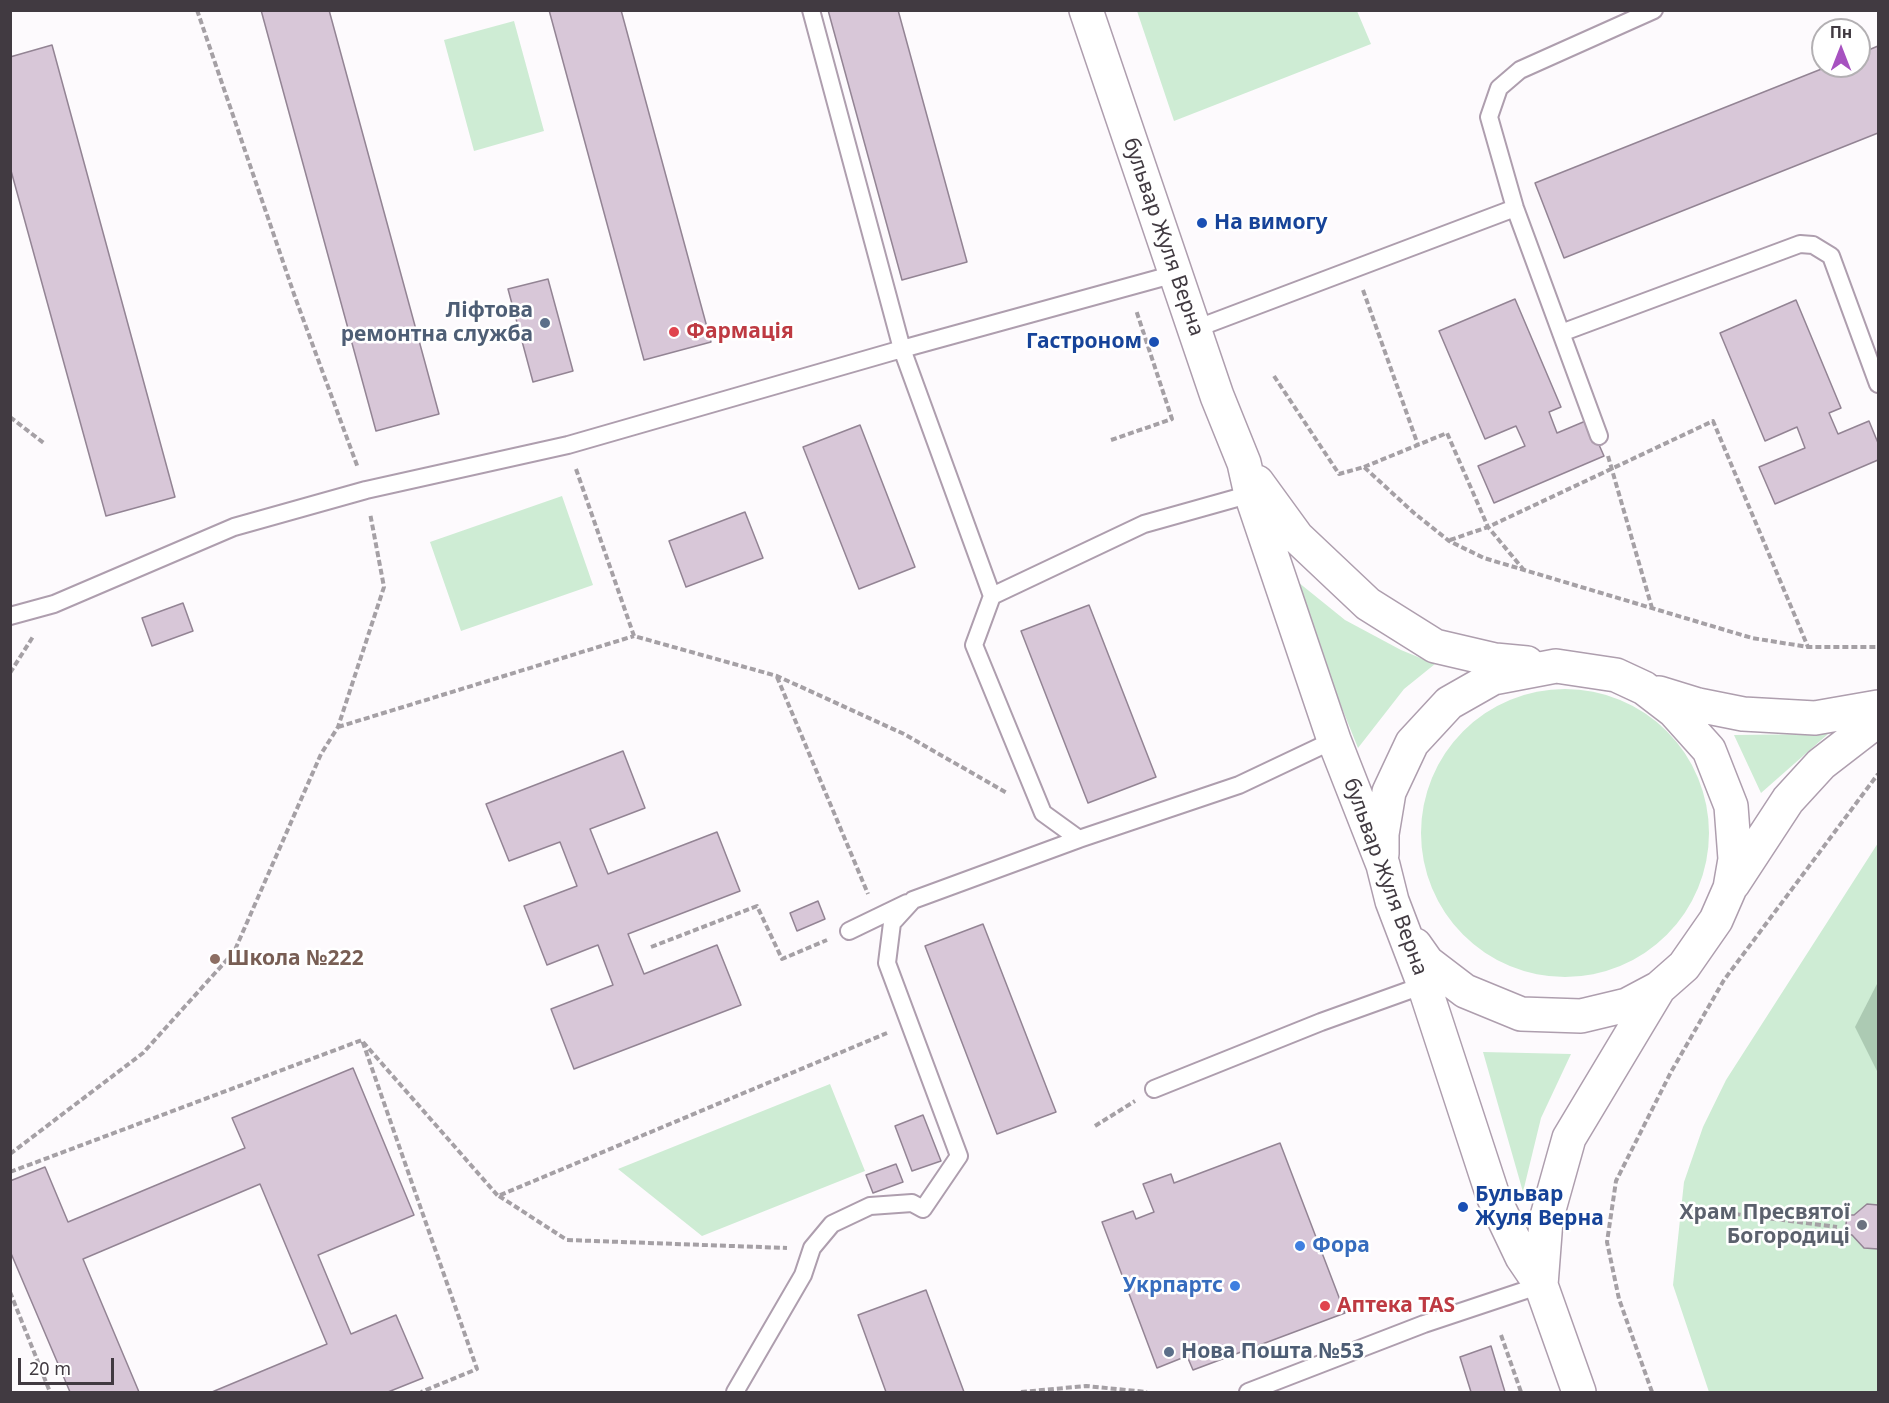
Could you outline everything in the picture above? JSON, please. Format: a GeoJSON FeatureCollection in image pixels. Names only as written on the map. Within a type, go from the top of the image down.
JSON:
{"type":"FeatureCollection","features":[{"type":"Feature","properties":{"kind":"street","name":"бульвар Жуля Верна"},"geometry":{"type":"LineString","coordinates":[[1086,10],[1175,274],[1248,478],[1334,740],[1383,865],[1392,902],[1407,934],[1493,1196],[1522,1257],[1540,1285],[1579,1392]]}},
{"type":"Feature","properties":{"kind":"street","name":"бульвар Жуля Верна"},"geometry":{"type":"LineString","coordinates":[[1248,478],[1297,537],[1378,610],[1435,646],[1495,660],[1616,675],[1644,688]]}},
{"type":"Feature","properties":{"kind":"street"},"geometry":{"type":"LineString","coordinates":[[1383,865],[1382,834],[1389,792],[1412,743],[1449,703],[1493,678],[1556,666]]}},
{"type":"Feature","properties":{"kind":"street"},"geometry":{"type":"LineString","coordinates":[[1644,688],[1698,705],[1743,714],[1815,718],[1878,707]]}},
{"type":"Feature","properties":{"kind":"street"},"geometry":{"type":"LineString","coordinates":[[1644,688],[1674,711],[1709,750],[1731,806],[1735,859],[1730,888]]}},
{"type":"Feature","properties":{"kind":"street"},"geometry":{"type":"LineString","coordinates":[[1407,934],[1427,962],[1465,991],[1521,1014],[1581,1016],[1627,1005],[1659,988],[1684,966],[1716,920],[1730,888],[1788,800],[1821,764],[1878,720]]}},
{"type":"Feature","properties":{"kind":"street","name":"бульвар Жуля Верна"},"geometry":{"type":"LineString","coordinates":[[1540,1285],[1546,1220],[1569,1138],[1659,988]]}},
{"type":"Feature","properties":{"kind":"lane"},"geometry":{"type":"LineString","coordinates":[[811,10],[902,349],[992,596],[974,645],[1043,813],[1079,839]]}},
{"type":"Feature","properties":{"kind":"lane"},"geometry":{"type":"LineString","coordinates":[[1599,436],[1515,208],[1489,117],[1499,88],[1520,70],[1654,10]]}},
{"type":"Feature","properties":{"kind":"lane"},"geometry":{"type":"LineString","coordinates":[[1195,329],[1515,208]]}},
{"type":"Feature","properties":{"kind":"lane"},"geometry":{"type":"LineString","coordinates":[[1561,333],[1800,244],[1813,245],[1830,256],[1878,384]]}},
{"type":"Feature","properties":{"kind":"lane"},"geometry":{"type":"LineString","coordinates":[[10,616],[54,604],[234,527],[366,490],[568,445],[902,349],[1175,274]]}},
{"type":"Feature","properties":{"kind":"lane"},"geometry":{"type":"LineString","coordinates":[[992,596],[1248,478]]}},
{"type":"Feature","properties":{"kind":"lane"},"geometry":{"type":"LineString","coordinates":[[849,931],[913,900],[1079,839],[1239,785],[1334,740]]}},
{"type":"Feature","properties":{"kind":"lane"},"geometry":{"type":"LineString","coordinates":[[735,1392],[802,1275],[812,1248],[832,1224],[870,1206],[912,1203],[923,1209],[959,1156],[886,963],[892,923],[913,900]]}},
{"type":"Feature","properties":{"kind":"lane"},"geometry":{"type":"LineString","coordinates":[[1154,1089],[1321,1022],[1424,985]]}},
{"type":"Feature","properties":{"kind":"lane"},"geometry":{"type":"LineString","coordinates":[[1248,1392],[1424,1324],[1540,1285]]}},
{"type":"Feature","properties":{"kind":"path"},"geometry":{"type":"LineString","coordinates":[[80,10],[85,10]]}},
{"type":"Feature","properties":{"kind":"path"},"geometry":{"type":"LineString","coordinates":[[10,1154],[143,1053],[234,952],[321,754],[338,727],[384,586],[366,490],[295,297],[197,10]]}},
{"type":"Feature","properties":{"kind":"path"},"geometry":{"type":"LineString","coordinates":[[1356,268],[1418,445]]}},
{"type":"Feature","properties":{"kind":"path"},"geometry":{"type":"LineString","coordinates":[[1111,440],[1172,419],[1128,288]]}},
{"type":"Feature","properties":{"kind":"path"},"geometry":{"type":"LineString","coordinates":[[1274,376],[1339,474],[1364,467],[1447,433],[1488,527],[1524,569]]}},
{"type":"Feature","properties":{"kind":"path"},"geometry":{"type":"LineString","coordinates":[[10,417],[45,444]]}},
{"type":"Feature","properties":{"kind":"path"},"geometry":{"type":"LineString","coordinates":[[1449,541],[1488,527],[1713,421],[1808,647]]}},
{"type":"Feature","properties":{"kind":"path"},"geometry":{"type":"LineString","coordinates":[[568,445],[634,636]]}},
{"type":"Feature","properties":{"kind":"path"},"geometry":{"type":"LineString","coordinates":[[1364,467],[1413,513],[1449,541],[1484,558],[1752,638],[1808,647],[1878,647]]}},
{"type":"Feature","properties":{"kind":"path"},"geometry":{"type":"LineString","coordinates":[[1613,468],[1652,608]]}},
{"type":"Feature","properties":{"kind":"path"},"geometry":{"type":"LineString","coordinates":[[338,727],[634,636],[777,676],[904,734],[1043,813]]}},
{"type":"Feature","properties":{"kind":"path"},"geometry":{"type":"LineString","coordinates":[[777,676],[877,916]]}},
{"type":"Feature","properties":{"kind":"path"},"geometry":{"type":"LineString","coordinates":[[1652,1392],[1619,1299],[1607,1242],[1616,1181],[1671,1072],[1724,980],[1878,774]]}},
{"type":"Feature","properties":{"kind":"path"},"geometry":{"type":"LineString","coordinates":[[651,947],[757,906],[782,959],[849,931]]}},
{"type":"Feature","properties":{"kind":"path"},"geometry":{"type":"LineString","coordinates":[[498,1196],[909,1024]]}},
{"type":"Feature","properties":{"kind":"path"},"geometry":{"type":"LineString","coordinates":[[362,1040],[498,1196],[567,1240],[812,1248]]}},
{"type":"Feature","properties":{"kind":"path"},"geometry":{"type":"LineString","coordinates":[[10,1172],[362,1040]]}},
{"type":"Feature","properties":{"kind":"path"},"geometry":{"type":"LineString","coordinates":[[362,1040],[477,1369],[421,1392]]}},
{"type":"Feature","properties":{"kind":"path"},"geometry":{"type":"LineString","coordinates":[[1095,1126],[1154,1089]]}},
{"type":"Feature","properties":{"kind":"path"},"geometry":{"type":"LineString","coordinates":[[1681,1207],[1837,1227]]}},
{"type":"Feature","properties":{"kind":"path"},"geometry":{"type":"LineString","coordinates":[[10,1292],[50,1392]]}},
{"type":"Feature","properties":{"kind":"path"},"geometry":{"type":"LineString","coordinates":[[1501,1335],[1521,1392]]}},
{"type":"Feature","properties":{"kind":"path"},"geometry":{"type":"LineString","coordinates":[[1021,1392],[1086,1386],[1147,1392]]}},
{"type":"Feature","properties":{"kind":"green space"},"geometry":{"type":"Polygon","coordinates":[[[1137,11],[1357,11],[1371,44],[1174,121],[1137,11]]]}},
{"type":"Feature","properties":{"kind":"green space"},"geometry":{"type":"Polygon","coordinates":[[[514,21],[544,131],[474,151],[444,40],[514,21]]]}},
{"type":"Feature","properties":{"kind":"green space"},"geometry":{"type":"Polygon","coordinates":[[[562,496],[593,585],[461,631],[430,542],[562,496]]]}},
{"type":"Feature","properties":{"kind":"green space"},"geometry":{"type":"Polygon","coordinates":[[[1288,574],[1345,620],[1401,650],[1435,664],[1404,689],[1358,748],[1288,574]]]}},
{"type":"Feature","properties":{"kind":"green space"},"geometry":{"type":"Polygon","coordinates":[[[1551,689],[1579,689],[1607,695],[1633,706],[1667,731],[1685,753],[1698,778],[1709,819],[1709,847],[1698,888],[1685,913],[1667,935],[1645,953],[1607,971],[1579,977],[1551,977],[1523,971],[1497,960],[1463,935],[1445,913],[1427,875],[1421,847],[1421,819],[1427,791],[1438,765],[1463,731],[1485,713],[1523,695],[1551,689]]]}},
{"type":"Feature","properties":{"kind":"green space"},"geometry":{"type":"Polygon","coordinates":[[[1828,734],[1761,793],[1734,735],[1828,734]]]}},
{"type":"Feature","properties":{"kind":"green space"},"geometry":{"type":"Polygon","coordinates":[[[1878,843],[1878,1392],[1709,1392],[1673,1285],[1684,1182],[1703,1127],[1726,1080],[1878,843]]]}},
{"type":"Feature","properties":{"kind":"green space"},"geometry":{"type":"Polygon","coordinates":[[[1878,982],[1878,1073],[1855,1027],[1878,982]]]}},
{"type":"Feature","properties":{"kind":"green space"},"geometry":{"type":"Polygon","coordinates":[[[1483,1052],[1571,1054],[1541,1118],[1523,1192],[1483,1052]]]}},
{"type":"Feature","properties":{"kind":"green space"},"geometry":{"type":"Polygon","coordinates":[[[830,1084],[865,1171],[702,1236],[618,1169],[830,1084]]]}},
{"type":"Feature","properties":{"kind":"building"},"geometry":{"type":"Polygon","coordinates":[[[261,10],[329,10],[439,414],[376,431],[261,10]]]}},
{"type":"Feature","properties":{"kind":"building"},"geometry":{"type":"Polygon","coordinates":[[[549,10],[621,10],[711,342],[644,360],[549,10]]]}},
{"type":"Feature","properties":{"kind":"building"},"geometry":{"type":"Polygon","coordinates":[[[828,10],[898,10],[967,262],[902,280],[828,10]]]}},
{"type":"Feature","properties":{"kind":"building"},"geometry":{"type":"Polygon","coordinates":[[[52,45],[175,497],[106,516],[10,167],[10,57],[52,45]]]}},
{"type":"Feature","properties":{"kind":"building"},"geometry":{"type":"Polygon","coordinates":[[[1878,46],[1878,133],[1564,258],[1535,183],[1811,73],[1811,78],[1871,78],[1871,49],[1878,46]]]}},
{"type":"Feature","properties":{"kind":"building"},"geometry":{"type":"Polygon","coordinates":[[[548,279],[573,371],[533,382],[508,289],[548,279]]]}},
{"type":"Feature","properties":{"kind":"building"},"geometry":{"type":"Polygon","coordinates":[[[1515,299],[1561,407],[1549,412],[1557,433],[1588,420],[1604,456],[1494,503],[1478,466],[1525,446],[1516,426],[1485,439],[1439,331],[1515,299]]]}},
{"type":"Feature","properties":{"kind":"building"},"geometry":{"type":"Polygon","coordinates":[[[1796,300],[1841,408],[1829,413],[1838,434],[1869,421],[1878,443],[1878,460],[1775,504],[1759,467],[1805,448],[1797,427],[1765,441],[1720,333],[1796,300]]]}},
{"type":"Feature","properties":{"kind":"building"},"geometry":{"type":"Polygon","coordinates":[[[860,425],[915,567],[859,589],[803,447],[860,425]]]}},
{"type":"Feature","properties":{"kind":"building"},"geometry":{"type":"Polygon","coordinates":[[[745,512],[763,558],[686,587],[669,541],[745,512]]]}},
{"type":"Feature","properties":{"kind":"building"},"geometry":{"type":"Polygon","coordinates":[[[183,603],[193,631],[152,646],[142,618],[183,603]]]}},
{"type":"Feature","properties":{"kind":"building"},"geometry":{"type":"Polygon","coordinates":[[[1089,605],[1156,777],[1088,803],[1021,631],[1089,605]]]}},
{"type":"Feature","properties":{"kind":"building"},"geometry":{"type":"Polygon","coordinates":[[[623,751],[645,808],[590,829],[608,874],[717,832],[740,891],[628,934],[644,974],[717,945],[741,1005],[574,1069],[551,1009],[613,985],[598,945],[547,965],[524,906],[577,886],[560,842],[509,861],[486,804],[623,751]]]}},
{"type":"Feature","properties":{"kind":"building"},"geometry":{"type":"Polygon","coordinates":[[[818,901],[825,919],[797,931],[790,913],[818,901]]]}},
{"type":"Feature","properties":{"kind":"building"},"geometry":{"type":"Polygon","coordinates":[[[983,924],[1056,1112],[997,1134],[925,946],[983,924]]]}},
{"type":"Feature","properties":{"kind":"building"},"geometry":{"type":"Polygon","coordinates":[[[353,1068],[414,1215],[318,1255],[351,1334],[396,1315],[423,1378],[388,1392],[212,1392],[327,1344],[260,1184],[83,1259],[139,1392],[70,1392],[10,1251],[10,1181],[45,1167],[68,1222],[245,1148],[232,1118],[353,1068]]]}},
{"type":"Feature","properties":{"kind":"building"},"geometry":{"type":"Polygon","coordinates":[[[923,1115],[941,1161],[912,1171],[895,1126],[923,1115]]]}},
{"type":"Feature","properties":{"kind":"building"},"geometry":{"type":"Polygon","coordinates":[[[1280,1143],[1345,1313],[1193,1370],[1187,1356],[1157,1368],[1102,1222],[1133,1211],[1136,1219],[1154,1212],[1143,1184],[1171,1174],[1174,1183],[1280,1143]]]}},
{"type":"Feature","properties":{"kind":"building"},"geometry":{"type":"Polygon","coordinates":[[[896,1164],[903,1182],[873,1193],[866,1175],[896,1164]]]}},
{"type":"Feature","properties":{"kind":"building","name":"Храм Пресвятої Богородиці"},"geometry":{"type":"Polygon","coordinates":[[[1867,1204],[1878,1205],[1878,1249],[1864,1248],[1852,1235],[1845,1234],[1847,1215],[1854,1215],[1867,1204]]]}},
{"type":"Feature","properties":{"kind":"building"},"geometry":{"type":"Polygon","coordinates":[[[926,1290],[964,1392],[886,1392],[858,1315],[926,1290]]]}},
{"type":"Feature","properties":{"kind":"building"},"geometry":{"type":"Polygon","coordinates":[[[1491,1346],[1505,1392],[1471,1392],[1460,1357],[1491,1346]]]}},
{"type":"Feature","properties":{"kind":"place","name":"На вимогу"},"geometry":{"type":"Point","coordinates":[1202,223]}},
{"type":"Feature","properties":{"kind":"place","name":"Ліфтова ремонтна служба"},"geometry":{"type":"Point","coordinates":[545,323]}},
{"type":"Feature","properties":{"kind":"place","name":"Фармація"},"geometry":{"type":"Point","coordinates":[674,332]}},
{"type":"Feature","properties":{"kind":"place","name":"Гастроном"},"geometry":{"type":"Point","coordinates":[1154,342]}},
{"type":"Feature","properties":{"kind":"place","name":"Школа №222"},"geometry":{"type":"Point","coordinates":[215,959]}},
{"type":"Feature","properties":{"kind":"place","name":"Бульвар Жуля Верна"},"geometry":{"type":"Point","coordinates":[1463,1207]}},
{"type":"Feature","properties":{"kind":"place","name":"Храм Пресвятої Богородиці"},"geometry":{"type":"Point","coordinates":[1862,1225]}},
{"type":"Feature","properties":{"kind":"place","name":"Фора"},"geometry":{"type":"Point","coordinates":[1300,1246]}},
{"type":"Feature","properties":{"kind":"place","name":"Укрпартс"},"geometry":{"type":"Point","coordinates":[1235,1286]}},
{"type":"Feature","properties":{"kind":"place","name":"Аптека TAS"},"geometry":{"type":"Point","coordinates":[1325,1306]}},
{"type":"Feature","properties":{"kind":"place","name":"Нова Пошта №53"},"geometry":{"type":"Point","coordinates":[1169,1352]}}]}
